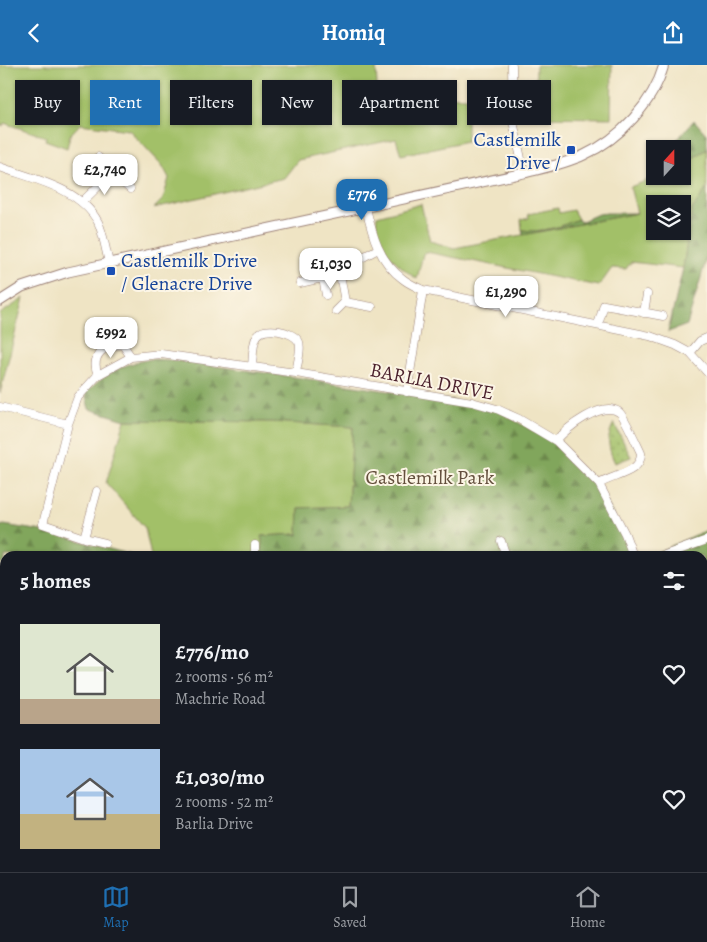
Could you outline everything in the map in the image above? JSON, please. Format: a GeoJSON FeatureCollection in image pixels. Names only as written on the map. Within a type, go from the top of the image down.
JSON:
{"type":"FeatureCollection","features":[{"type":"Feature","properties":{"kind":"street"},"geometry":{"type":"LineString","coordinates":[[512,65],[513,121],[524,173]]}},
{"type":"Feature","properties":{"kind":"street"},"geometry":{"type":"LineString","coordinates":[[0,301],[9,294],[35,282],[68,272],[524,173],[577,158],[596,149],[612,138],[640,109],[654,87],[664,65]]}},
{"type":"Feature","properties":{"kind":"street"},"geometry":{"type":"LineString","coordinates":[[98,157],[130,189]]}},
{"type":"Feature","properties":{"kind":"street"},"geometry":{"type":"LineString","coordinates":[[0,167],[56,187],[82,202],[98,222],[109,263]]}},
{"type":"Feature","properties":{"kind":"street"},"geometry":{"type":"LineString","coordinates":[[82,202],[112,173]]}},
{"type":"Feature","properties":{"kind":"street"},"geometry":{"type":"LineString","coordinates":[[366,207],[372,236],[389,266],[402,279],[423,290],[650,336],[690,353],[707,372]]}},
{"type":"Feature","properties":{"kind":"street"},"geometry":{"type":"LineString","coordinates":[[300,283],[340,274],[356,261],[378,249]]}},
{"type":"Feature","properties":{"kind":"street"},"geometry":{"type":"LineString","coordinates":[[340,274],[345,302]]}},
{"type":"Feature","properties":{"kind":"street"},"geometry":{"type":"LineString","coordinates":[[323,278],[326,295]]}},
{"type":"Feature","properties":{"kind":"street"},"geometry":{"type":"LineString","coordinates":[[407,392],[423,290]]}},
{"type":"Feature","properties":{"kind":"street"},"geometry":{"type":"LineString","coordinates":[[644,313],[647,294]]}},
{"type":"Feature","properties":{"kind":"street"},"geometry":{"type":"LineString","coordinates":[[345,302],[372,307]]}},
{"type":"Feature","properties":{"kind":"street"},"geometry":{"type":"LineString","coordinates":[[336,311],[345,302]]}},
{"type":"Feature","properties":{"kind":"street"},"geometry":{"type":"LineString","coordinates":[[598,325],[604,305],[663,316]]}},
{"type":"Feature","properties":{"kind":"street"},"geometry":{"type":"LineString","coordinates":[[252,367],[255,338],[264,331],[288,333],[295,336],[300,346],[296,373]]}},
{"type":"Feature","properties":{"kind":"street"},"geometry":{"type":"LineString","coordinates":[[690,353],[700,341],[707,338]]}},
{"type":"Feature","properties":{"kind":"street"},"geometry":{"type":"LineString","coordinates":[[98,375],[95,362],[97,356],[111,346],[123,345],[131,357]]}},
{"type":"Feature","properties":{"kind":"street","name":"BARLIA DRIVE"},"geometry":{"type":"LineString","coordinates":[[84,538],[43,524],[68,424],[78,397],[98,375],[131,357],[161,354],[296,373],[472,402],[497,409],[519,419],[556,441],[599,484],[625,534],[631,551]]}},
{"type":"Feature","properties":{"kind":"street"},"geometry":{"type":"LineString","coordinates":[[0,407],[68,424]]}},
{"type":"Feature","properties":{"kind":"street"},"geometry":{"type":"LineString","coordinates":[[556,441],[580,419],[613,409],[622,414],[641,453],[641,459],[638,465],[628,471],[606,479],[599,484]]}},
{"type":"Feature","properties":{"kind":"street"},"geometry":{"type":"LineString","coordinates":[[97,491],[84,538],[105,543]]}},
{"type":"Feature","properties":{"kind":"street"},"geometry":{"type":"LineString","coordinates":[[500,541],[504,551]]}},
{"type":"Feature","properties":{"kind":"street"},"geometry":{"type":"LineString","coordinates":[[679,551],[706,542]]}},
{"type":"Feature","properties":{"kind":"street"},"geometry":{"type":"LineString","coordinates":[[255,545],[255,551]]}},
{"type":"Feature","properties":{"kind":"green space"},"geometry":{"type":"Polygon","coordinates":[[[0,65],[376,65],[377,80],[342,80],[342,125],[457,125],[457,97],[467,97],[467,141],[401,155],[396,139],[298,160],[284,178],[154,208],[163,199],[169,178],[162,165],[129,130],[80,124],[80,80],[15,80],[15,125],[79,125],[70,135],[67,148],[45,140],[46,137],[4,123],[3,126],[0,125],[0,65]]]}},
{"type":"Feature","properties":{"kind":"green space"},"geometry":{"type":"Polygon","coordinates":[[[536,65],[612,65],[611,118],[551,117],[551,80],[536,80],[536,65]]]}},
{"type":"Feature","properties":{"kind":"green space"},"geometry":{"type":"Polygon","coordinates":[[[694,120],[707,135],[707,149],[691,159],[691,140],[677,140],[694,120]]]}},
{"type":"Feature","properties":{"kind":"green space"},"geometry":{"type":"Polygon","coordinates":[[[707,149],[707,188],[692,210],[691,216],[691,195],[646,195],[646,240],[687,240],[683,268],[631,262],[626,269],[612,268],[599,286],[426,252],[423,254],[417,279],[394,260],[382,244],[376,226],[377,216],[421,204],[430,241],[454,248],[637,213],[630,187],[646,181],[646,185],[691,185],[691,159],[707,149]]]}},
{"type":"Feature","properties":{"kind":"green space"},"geometry":{"type":"Polygon","coordinates":[[[707,188],[707,257],[687,325],[668,332],[683,268],[687,240],[691,240],[692,210],[707,188]]]}},
{"type":"Feature","properties":{"kind":"green space"},"geometry":{"type":"Polygon","coordinates":[[[558,208],[559,213],[573,210],[578,219],[551,229],[522,230],[521,220],[529,218],[528,214],[558,208]]]}},
{"type":"Feature","properties":{"kind":"green space"},"geometry":{"type":"Polygon","coordinates":[[[637,213],[523,235],[522,230],[551,229],[578,219],[580,222],[598,214],[637,213]]]}},
{"type":"Feature","properties":{"kind":"green space"},"geometry":{"type":"Polygon","coordinates":[[[24,298],[0,393],[0,314],[24,298]]]}},
{"type":"Feature","properties":{"kind":"green space","name":"Castlemilk Park"},"geometry":{"type":"Polygon","coordinates":[[[151,359],[172,360],[474,404],[498,411],[554,443],[597,484],[623,534],[629,551],[262,551],[262,536],[298,534],[299,508],[348,506],[353,427],[271,422],[125,420],[89,409],[85,393],[115,370],[151,359]]]}},
{"type":"Feature","properties":{"kind":"green space"},"geometry":{"type":"Polygon","coordinates":[[[125,420],[271,422],[353,427],[348,506],[299,508],[298,534],[263,536],[262,551],[150,551],[145,528],[106,483],[125,420]]]}},
{"type":"Feature","properties":{"kind":"green space"},"geometry":{"type":"Polygon","coordinates":[[[614,423],[631,457],[615,463],[609,443],[611,428],[614,423]]]}},
{"type":"Feature","properties":{"kind":"green space"},"geometry":{"type":"Polygon","coordinates":[[[0,526],[49,532],[117,551],[0,551],[0,526]]]}},
{"type":"Feature","properties":{"kind":"green space"},"geometry":{"type":"Polygon","coordinates":[[[707,530],[707,551],[659,551],[707,530]]]}},
{"type":"Feature","properties":{"kind":"place","name":"Castlemilk Drive /"},"geometry":{"type":"Point","coordinates":[571,150]}},
{"type":"Feature","properties":{"kind":"place","name":"Castlemilk Drive / Glenacre Drive"},"geometry":{"type":"Point","coordinates":[111,271]}}]}
